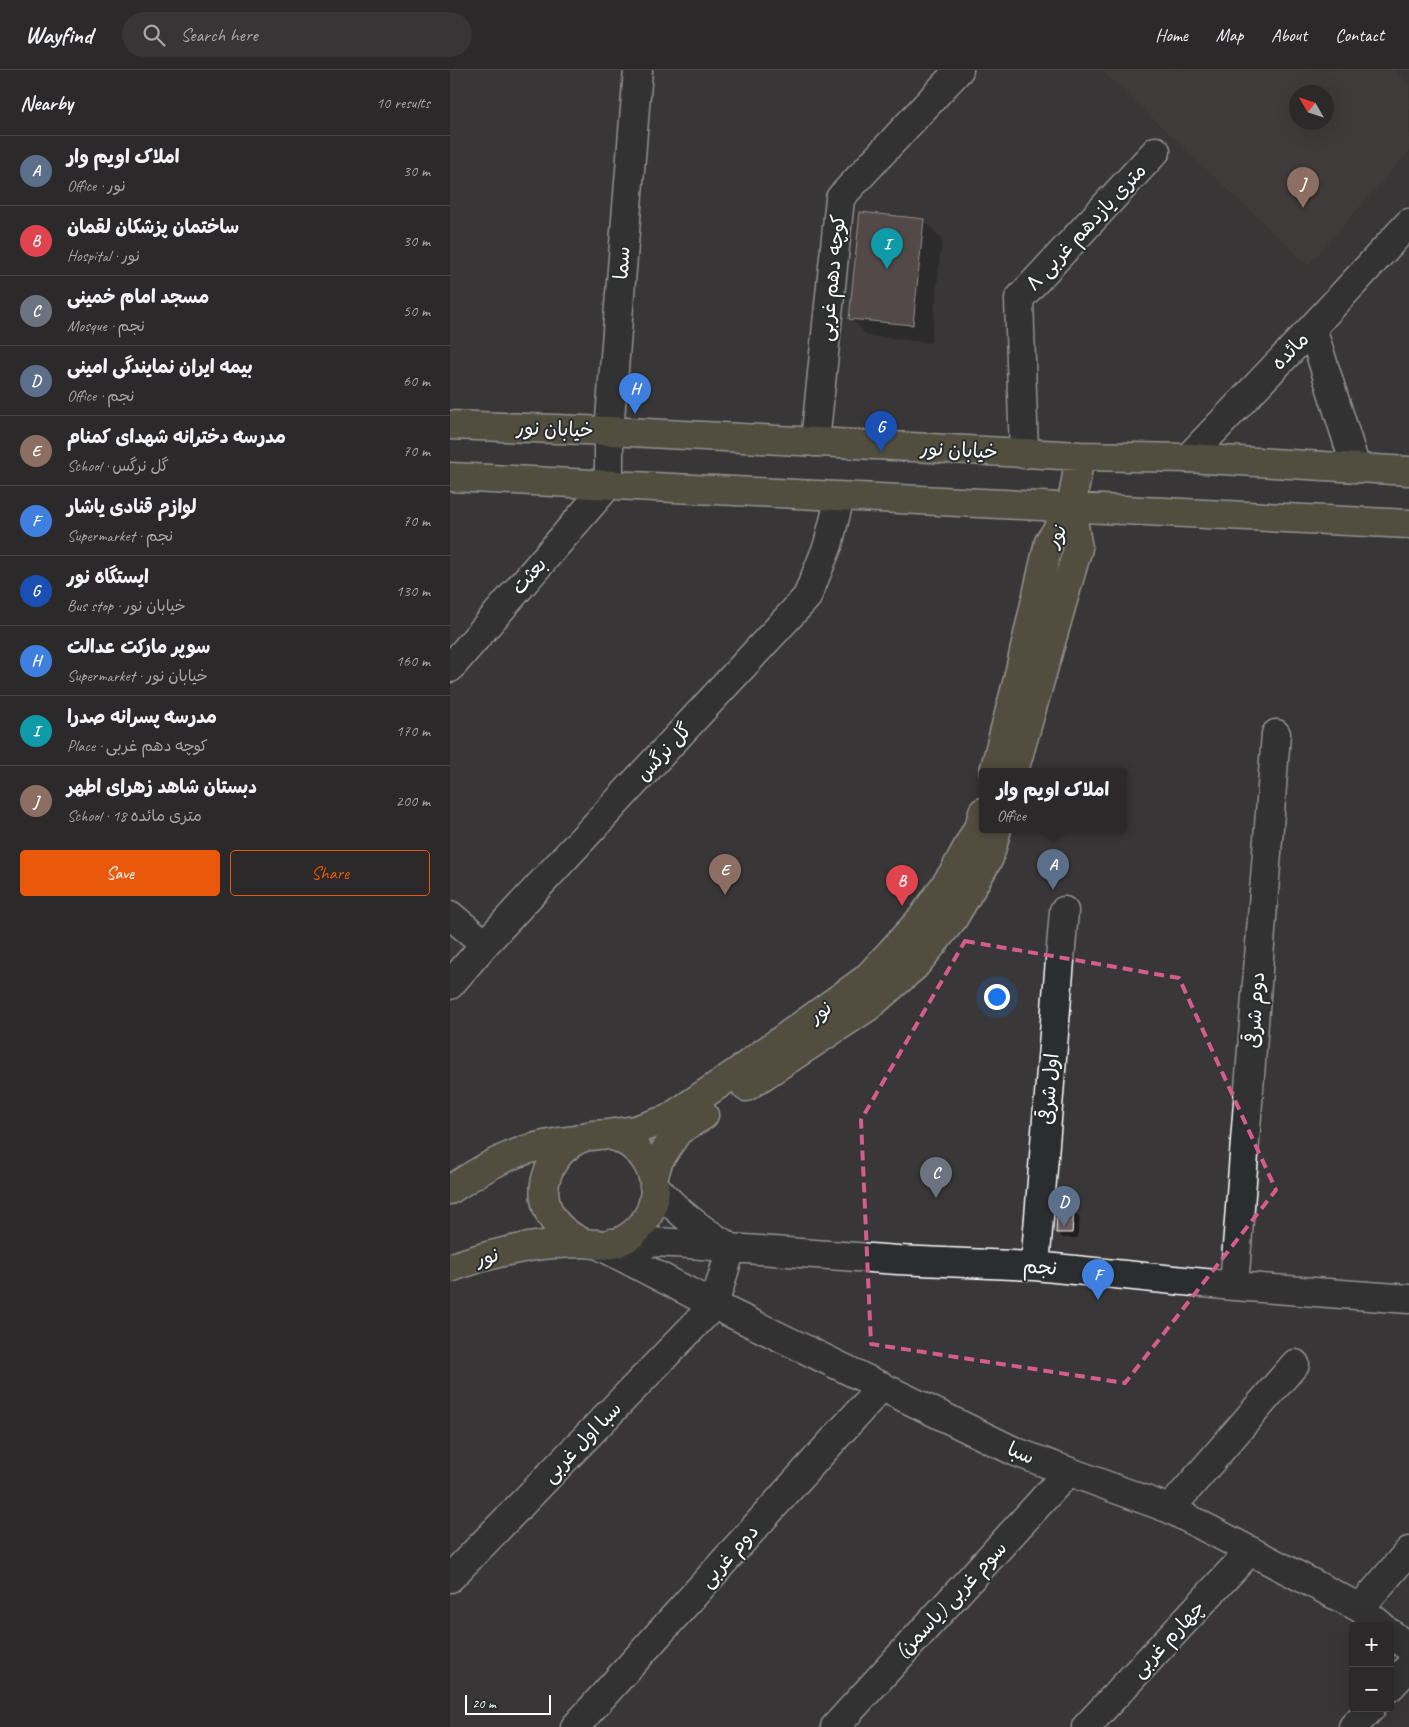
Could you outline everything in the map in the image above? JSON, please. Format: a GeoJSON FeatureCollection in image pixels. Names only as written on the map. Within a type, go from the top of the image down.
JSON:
{"type":"FeatureCollection","features":[{"type":"Feature","properties":{"kind":"main road","name":"خیابان نور"},"geometry":{"type":"LineString","coordinates":[[450,425],[609,431],[1024,454],[1188,458],[1409,472]]}},
{"type":"Feature","properties":{"kind":"main road"},"geometry":{"type":"LineString","coordinates":[[1071,508],[1080,456]]}},
{"type":"Feature","properties":{"kind":"main road"},"geometry":{"type":"LineString","coordinates":[[450,477],[1409,524]]}},
{"type":"Feature","properties":{"kind":"main road","name":"نور"},"geometry":{"type":"LineString","coordinates":[[995,768],[1017,683],[1049,542],[1071,508]]}},
{"type":"Feature","properties":{"kind":"main road","name":"نور"},"geometry":{"type":"LineString","coordinates":[[1015,768],[1078,548],[1071,508]]}},
{"type":"Feature","properties":{"kind":"main road","name":"نور"},"geometry":{"type":"LineString","coordinates":[[450,1190],[476,1172],[507,1156],[552,1142],[635,1130],[668,1118],[737,1072],[867,978],[922,918],[954,872],[979,826]]}},
{"type":"Feature","properties":{"kind":"main road","name":"نور"},"geometry":{"type":"LineString","coordinates":[[654,1181],[659,1160],[678,1131],[868,1007],[915,966],[953,919],[989,858],[996,833]]}},
{"type":"Feature","properties":{"kind":"main road"},"geometry":{"type":"LineString","coordinates":[[613,1136],[631,1145],[645,1159],[654,1181],[654,1197],[648,1216],[636,1231],[620,1242],[599,1244],[569,1237],[557,1226],[548,1211],[544,1195],[546,1178],[552,1162],[562,1149],[584,1138],[613,1136]]}},
{"type":"Feature","properties":{"kind":"main road","name":"نور"},"geometry":{"type":"LineString","coordinates":[[450,1268],[481,1257],[552,1244],[599,1244]]}},
{"type":"Feature","properties":{"kind":"street"},"geometry":{"type":"LineString","coordinates":[[637,83],[655,70]]}},
{"type":"Feature","properties":{"kind":"street","name":"کوچه دهم غربی"},"geometry":{"type":"LineString","coordinates":[[815,442],[840,198],[959,70]]}},
{"type":"Feature","properties":{"kind":"street","name":"سما"},"geometry":{"type":"LineString","coordinates":[[609,484],[609,431],[637,83]]}},
{"type":"Feature","properties":{"kind":"street","name":"۸ متری یازدهم غربی"},"geometry":{"type":"LineString","coordinates":[[1024,454],[1019,299],[1156,151]]}},
{"type":"Feature","properties":{"kind":"street"},"geometry":{"type":"LineString","coordinates":[[1312,328],[1409,223]]}},
{"type":"Feature","properties":{"kind":"street","name":"مائده"},"geometry":{"type":"LineString","coordinates":[[1188,458],[1312,328],[1356,468]]}},
{"type":"Feature","properties":{"kind":"street","name":"بعثت"},"geometry":{"type":"LineString","coordinates":[[450,668],[609,484]]}},
{"type":"Feature","properties":{"kind":"street","name":"گل نرگس"},"geometry":{"type":"LineString","coordinates":[[450,985],[485,944],[807,597],[828,545],[840,497]]}},
{"type":"Feature","properties":{"kind":"street","name":"دوم شرقی"},"geometry":{"type":"LineString","coordinates":[[1234,1286],[1276,734]]}},
{"type":"Feature","properties":{"kind":"street","name":"اول شرقی"},"geometry":{"type":"LineString","coordinates":[[1035,1266],[1064,911]]}},
{"type":"Feature","properties":{"kind":"street"},"geometry":{"type":"LineString","coordinates":[[450,915],[485,944]]}},
{"type":"Feature","properties":{"kind":"street"},"geometry":{"type":"LineString","coordinates":[[654,1181],[668,1202],[684,1216],[701,1230],[731,1248],[714,1305]]}},
{"type":"Feature","properties":{"kind":"street","name":"نجم"},"geometry":{"type":"LineString","coordinates":[[599,1244],[680,1242],[731,1248],[898,1260],[1035,1266],[1234,1286],[1409,1299]]}},
{"type":"Feature","properties":{"kind":"street","name":"سبا"},"geometry":{"type":"LineString","coordinates":[[599,1244],[714,1305],[1016,1452],[1170,1509],[1360,1608],[1377,1622]]}},
{"type":"Feature","properties":{"kind":"street","name":"سبا اول غربی"},"geometry":{"type":"LineString","coordinates":[[450,1578],[714,1305]]}},
{"type":"Feature","properties":{"kind":"street"},"geometry":{"type":"LineString","coordinates":[[1170,1509],[1295,1364]]}},
{"type":"Feature","properties":{"kind":"street","name":"دوم غربی"},"geometry":{"type":"LineString","coordinates":[[575,1727],[882,1386]]}},
{"type":"Feature","properties":{"kind":"street","name":"سوم غربی (یاسمن)"},"geometry":{"type":"LineString","coordinates":[[834,1727],[1068,1472]]}},
{"type":"Feature","properties":{"kind":"street","name":"چهارم غربی"},"geometry":{"type":"LineString","coordinates":[[1086,1727],[1250,1550]]}},
{"type":"Feature","properties":{"kind":"street"},"geometry":{"type":"LineString","coordinates":[[1360,1608],[1409,1551]]}},
{"type":"Feature","properties":{"kind":"street"},"geometry":{"type":"LineString","coordinates":[[1394,1636],[1409,1648]]}},
{"type":"Feature","properties":{"kind":"street"},"geometry":{"type":"LineString","coordinates":[[1394,1683],[1409,1667]]}},
{"type":"Feature","properties":{"kind":"street"},"geometry":{"type":"LineString","coordinates":[[1353,1727],[1366,1712]]}},
{"type":"Feature","properties":{"kind":"highlighted area"},"geometry":{"type":"Polygon","coordinates":[[[965,941],[1179,978],[1276,1190],[1125,1383],[871,1344],[861,1120],[965,941]]]}},
{"type":"Feature","properties":{"kind":"shaded area"},"geometry":{"type":"Polygon","coordinates":[[[1102,70],[1393,70],[1409,84],[1409,151],[1308,265],[1102,70]]]}},
{"type":"Feature","properties":{"kind":"building"},"geometry":{"type":"Polygon","coordinates":[[[860,212],[924,219],[913,325],[849,319],[860,212]]]}},
{"type":"Feature","properties":{"kind":"building"},"geometry":{"type":"Polygon","coordinates":[[[1057,1211],[1074,1211],[1072,1233],[1056,1233],[1057,1211]]]}},
{"type":"Feature","properties":{"kind":"place","name":"دبستان شاهد زهرای اطهر"},"geometry":{"type":"Point","coordinates":[1303,208]}},
{"type":"Feature","properties":{"kind":"place","name":"مدرسه پسرانه صدرا"},"geometry":{"type":"Point","coordinates":[887,269]}},
{"type":"Feature","properties":{"kind":"place","name":"سوپر مارکت عدالت"},"geometry":{"type":"Point","coordinates":[635,414]}},
{"type":"Feature","properties":{"kind":"place","name":"ایستگاه نور"},"geometry":{"type":"Point","coordinates":[881,452]}},
{"type":"Feature","properties":{"kind":"place","name":"املاک اویم وار"},"geometry":{"type":"Point","coordinates":[1053,890]}},
{"type":"Feature","properties":{"kind":"place","name":"مدرسه دخترانه شهدای کمنام"},"geometry":{"type":"Point","coordinates":[725,895]}},
{"type":"Feature","properties":{"kind":"place","name":"ساختمان پزشکان لقمان"},"geometry":{"type":"Point","coordinates":[902,906]}},
{"type":"Feature","properties":{"kind":"place","name":"مسجد امام خمینی"},"geometry":{"type":"Point","coordinates":[936,1198]}},
{"type":"Feature","properties":{"kind":"place","name":"بیمه ایران نمایندگی امینی"},"geometry":{"type":"Point","coordinates":[1064,1227]}},
{"type":"Feature","properties":{"kind":"place","name":"لوازم قنادی یاشار"},"geometry":{"type":"Point","coordinates":[1098,1300]}}]}
